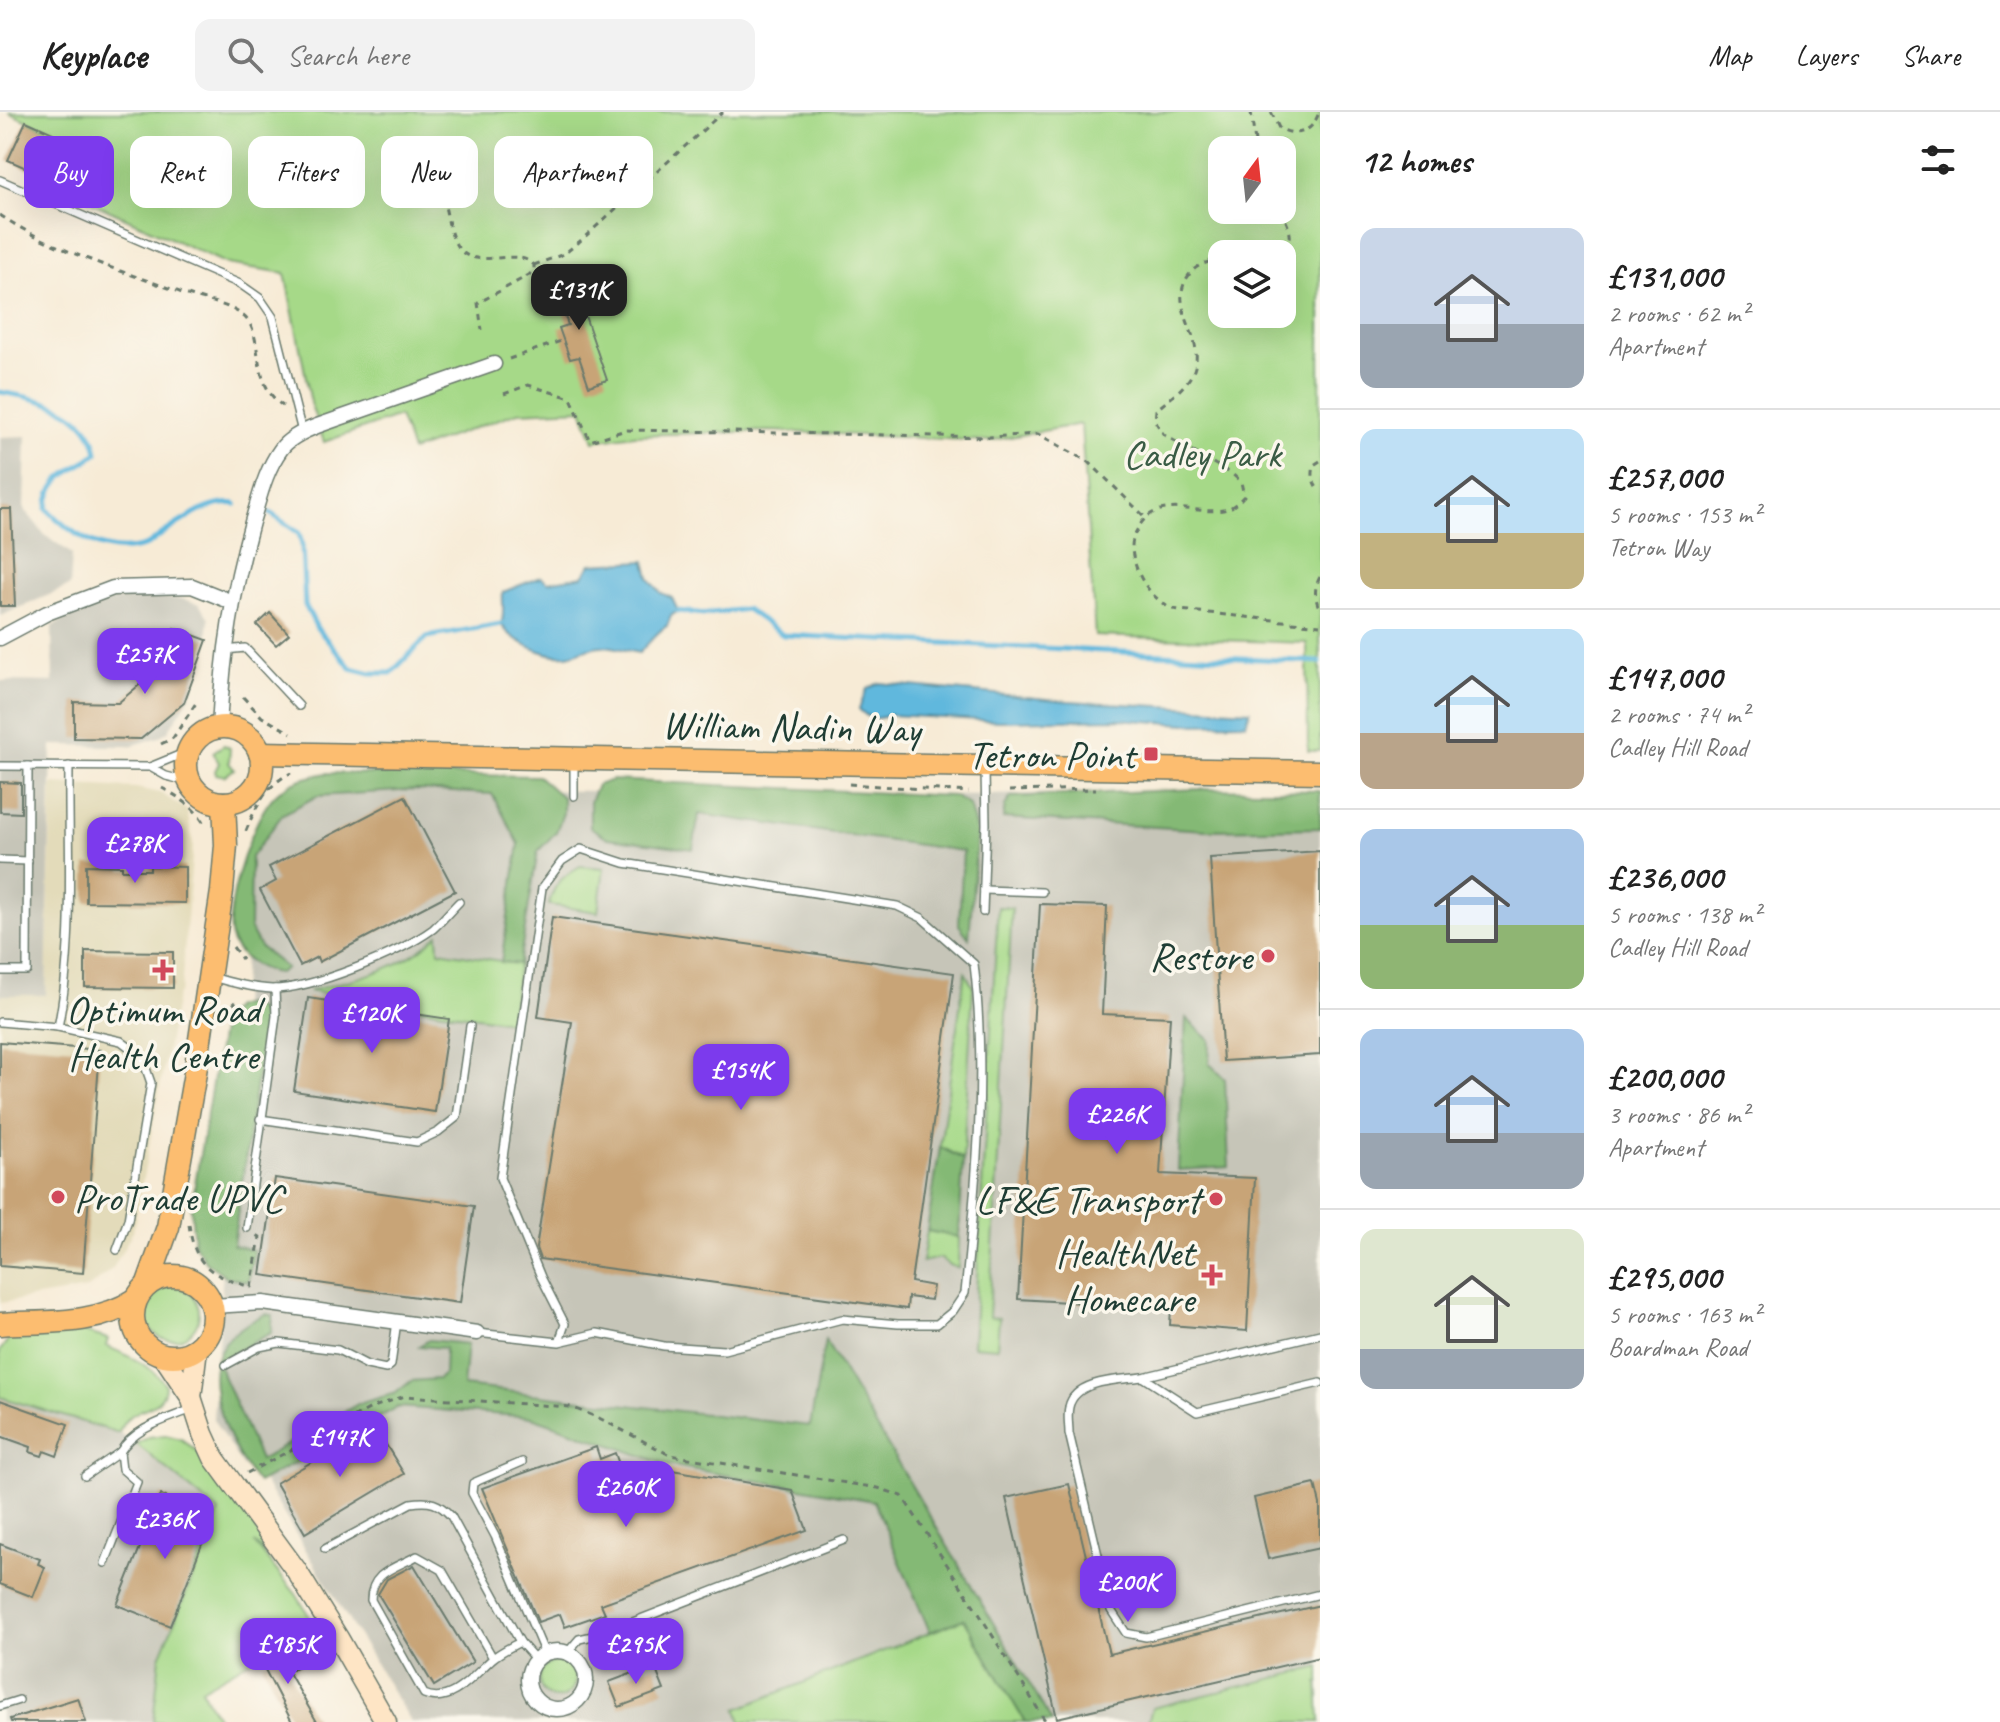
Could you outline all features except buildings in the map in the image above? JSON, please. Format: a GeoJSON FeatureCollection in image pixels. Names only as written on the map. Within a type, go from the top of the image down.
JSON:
{"type":"FeatureCollection","features":[{"type":"Feature","properties":{"kind":"main road"},"geometry":{"type":"LineString","coordinates":[[232,727],[244,732],[254,741],[260,753],[262,766],[256,788],[240,801],[224,803],[209,799],[190,782],[186,770],[189,751],[196,738],[207,730],[232,727]]}},
{"type":"Feature","properties":{"kind":"main road","name":"William Nadin Way"},"geometry":{"type":"LineString","coordinates":[[260,753],[1320,772]]}},
{"type":"Feature","properties":{"kind":"main road"},"geometry":{"type":"LineString","coordinates":[[168,1227],[179,1262],[189,1278],[201,1286],[212,1306],[212,1325],[207,1338],[185,1355],[163,1355],[149,1349],[139,1339],[133,1326],[141,1292],[168,1227],[210,977],[226,845],[224,803]]}},
{"type":"Feature","properties":{"kind":"main road"},"geometry":{"type":"LineString","coordinates":[[0,1324],[83,1320],[118,1311],[166,1276],[189,1278]]}},
{"type":"Feature","properties":{"kind":"main road"},"geometry":{"type":"LineString","coordinates":[[83,1320],[139,1339]]}},
{"type":"Feature","properties":{"kind":"street"},"geometry":{"type":"LineString","coordinates":[[219,727],[224,650],[232,602],[267,472],[283,446],[302,432],[494,364]]}},
{"type":"Feature","properties":{"kind":"street"},"geometry":{"type":"LineString","coordinates":[[0,638],[47,613],[113,588],[192,586],[232,602]]}},
{"type":"Feature","properties":{"kind":"street"},"geometry":{"type":"LineString","coordinates":[[212,1306],[263,1303],[477,1333]]}},
{"type":"Feature","properties":{"kind":"street"},"geometry":{"type":"LineString","coordinates":[[193,1402],[197,1348]]}},
{"type":"Feature","properties":{"kind":"street"},"geometry":{"type":"LineString","coordinates":[[163,1355],[193,1402],[214,1458],[296,1570],[386,1722]]}},
{"type":"Feature","properties":{"kind":"street"},"geometry":{"type":"LineString","coordinates":[[560,1651],[582,1666],[586,1685],[571,1715],[549,1708],[533,1697],[528,1678],[541,1657],[560,1651]]}},
{"type":"Feature","properties":{"kind":"lane"},"geometry":{"type":"LineString","coordinates":[[0,180],[240,284],[260,298],[273,317],[302,432]]}},
{"type":"Feature","properties":{"kind":"lane"},"geometry":{"type":"LineString","coordinates":[[224,650],[245,648],[299,706]]}},
{"type":"Feature","properties":{"kind":"lane"},"geometry":{"type":"LineString","coordinates":[[0,766],[150,767],[189,751]]}},
{"type":"Feature","properties":{"kind":"lane"},"geometry":{"type":"LineString","coordinates":[[574,758],[574,796]]}},
{"type":"Feature","properties":{"kind":"lane"},"geometry":{"type":"LineString","coordinates":[[0,971],[27,971],[28,766]]}},
{"type":"Feature","properties":{"kind":"lane"},"geometry":{"type":"LineString","coordinates":[[58,1027],[67,923],[69,766]]}},
{"type":"Feature","properties":{"kind":"lane"},"geometry":{"type":"LineString","coordinates":[[983,912],[985,766]]}},
{"type":"Feature","properties":{"kind":"lane"},"geometry":{"type":"LineString","coordinates":[[150,767],[166,776],[190,782]]}},
{"type":"Feature","properties":{"kind":"lane"},"geometry":{"type":"LineString","coordinates":[[477,1333],[559,1342],[597,1333],[664,1346],[724,1350],[842,1319],[937,1324],[953,1311],[965,1293],[980,1011],[974,964],[922,918],[897,906],[624,863],[581,849],[562,861],[542,888],[500,1178],[541,1277],[565,1324],[559,1342]]}},
{"type":"Feature","properties":{"kind":"lane"},"geometry":{"type":"LineString","coordinates":[[0,860],[28,861]]}},
{"type":"Feature","properties":{"kind":"lane"},"geometry":{"type":"LineString","coordinates":[[984,890],[1042,892]]}},
{"type":"Feature","properties":{"kind":"lane"},"geometry":{"type":"LineString","coordinates":[[210,977],[238,985],[275,989],[311,982],[374,959],[433,928],[459,902]]}},
{"type":"Feature","properties":{"kind":"lane"},"geometry":{"type":"LineString","coordinates":[[247,1228],[276,1016],[275,989]]}},
{"type":"Feature","properties":{"kind":"lane"},"geometry":{"type":"LineString","coordinates":[[0,1022],[58,1027],[121,1041],[142,1057],[151,1083],[128,1220],[117,1250]]}},
{"type":"Feature","properties":{"kind":"lane"},"geometry":{"type":"LineString","coordinates":[[260,1119],[417,1142],[438,1132],[457,1117],[470,1026]]}},
{"type":"Feature","properties":{"kind":"lane"},"geometry":{"type":"LineString","coordinates":[[226,1365],[259,1347],[279,1343],[338,1350],[367,1365],[386,1369],[391,1365],[397,1321]]}},
{"type":"Feature","properties":{"kind":"lane"},"geometry":{"type":"LineString","coordinates":[[1320,1334],[1143,1377],[1095,1385],[1079,1391],[1068,1408],[1069,1433],[1111,1610],[1126,1633],[1146,1637],[1320,1594]]}},
{"type":"Feature","properties":{"kind":"lane"},"geometry":{"type":"LineString","coordinates":[[1143,1377],[1197,1412],[1320,1383]]}},
{"type":"Feature","properties":{"kind":"lane"},"geometry":{"type":"LineString","coordinates":[[85,1476],[120,1452],[126,1441],[137,1432],[193,1402]]}},
{"type":"Feature","properties":{"kind":"lane"},"geometry":{"type":"LineString","coordinates":[[105,1563],[137,1482],[122,1469],[120,1452]]}},
{"type":"Feature","properties":{"kind":"lane"},"geometry":{"type":"LineString","coordinates":[[522,1462],[473,1483],[472,1493],[495,1536],[541,1657]]}},
{"type":"Feature","properties":{"kind":"lane"},"geometry":{"type":"LineString","coordinates":[[325,1549],[411,1503],[427,1500],[441,1505],[451,1516],[520,1642],[541,1657]]}},
{"type":"Feature","properties":{"kind":"lane"},"geometry":{"type":"LineString","coordinates":[[567,1653],[579,1639],[602,1634],[844,1540]]}},
{"type":"Feature","properties":{"kind":"lane"},"geometry":{"type":"LineString","coordinates":[[493,1658],[442,1570],[430,1561],[417,1556],[376,1578],[371,1587],[371,1600],[424,1694],[433,1698],[444,1696],[476,1677],[493,1658],[520,1642]]}},
{"type":"Feature","properties":{"kind":"lane"},"geometry":{"type":"LineString","coordinates":[[0,1706],[19,1700]]}},
{"type":"Feature","properties":{"kind":"path"},"geometry":{"type":"LineString","coordinates":[[534,265],[564,254],[579,242],[723,112]]}},
{"type":"Feature","properties":{"kind":"path"},"geometry":{"type":"LineString","coordinates":[[1251,112],[1254,136]]}},
{"type":"Feature","properties":{"kind":"path"},"geometry":{"type":"LineString","coordinates":[[1271,112],[1279,128],[1295,134],[1309,129],[1319,112]]}},
{"type":"Feature","properties":{"kind":"path"},"geometry":{"type":"LineString","coordinates":[[445,208],[456,245],[465,255],[522,259],[534,265]]}},
{"type":"Feature","properties":{"kind":"path"},"geometry":{"type":"LineString","coordinates":[[0,215],[30,234],[245,316],[251,324],[269,396],[297,412]]}},
{"type":"Feature","properties":{"kind":"path"},"geometry":{"type":"LineString","coordinates":[[1208,262],[1193,269],[1182,284],[1181,304],[1196,353],[1194,369],[1185,384],[1156,410],[1155,421],[1164,435],[1232,474],[1241,482],[1244,496],[1235,505],[1223,510],[1166,509],[1145,517],[1131,546],[1135,563],[1146,588],[1171,609],[1320,625]]}},
{"type":"Feature","properties":{"kind":"path"},"geometry":{"type":"LineString","coordinates":[[482,330],[478,303],[529,275],[534,265]]}},
{"type":"Feature","properties":{"kind":"path"},"geometry":{"type":"LineString","coordinates":[[494,364],[564,340]]}},
{"type":"Feature","properties":{"kind":"path"},"geometry":{"type":"LineString","coordinates":[[504,394],[528,385],[571,398],[590,441],[626,430],[990,437],[1038,434],[1089,462],[1145,517]]}},
{"type":"Feature","properties":{"kind":"path"},"geometry":{"type":"LineString","coordinates":[[1320,461],[1314,465],[1312,475],[1314,485],[1320,491]]}},
{"type":"Feature","properties":{"kind":"path"},"geometry":{"type":"LineString","coordinates":[[1320,577],[1315,596],[1320,611]]}},
{"type":"Feature","properties":{"kind":"path"},"geometry":{"type":"LineString","coordinates":[[243,697],[262,717],[291,733]]}},
{"type":"Feature","properties":{"kind":"path"},"geometry":{"type":"LineString","coordinates":[[161,744],[173,738],[198,700]]}},
{"type":"Feature","properties":{"kind":"path"},"geometry":{"type":"LineString","coordinates":[[243,839],[255,809],[269,789],[302,769]]}},
{"type":"Feature","properties":{"kind":"path"},"geometry":{"type":"LineString","coordinates":[[162,788],[182,799],[199,815],[206,827]]}},
{"type":"Feature","properties":{"kind":"path"},"geometry":{"type":"LineString","coordinates":[[232,945],[242,959]]}},
{"type":"Feature","properties":{"kind":"path"},"geometry":{"type":"LineString","coordinates":[[220,1017],[227,1007],[236,1002]]}},
{"type":"Feature","properties":{"kind":"path"},"geometry":{"type":"LineString","coordinates":[[188,1213],[191,1241],[203,1264],[217,1277],[251,1287],[260,1237],[247,1228]]}},
{"type":"Feature","properties":{"kind":"path"},"geometry":{"type":"LineString","coordinates":[[230,1482],[371,1408],[405,1396],[571,1407],[670,1455],[878,1488],[902,1496],[1046,1722]]}},
{"type":"Feature","properties":{"kind":"shaded area"},"geometry":{"type":"Polygon","coordinates":[[[26,436],[24,509],[45,535],[72,554],[70,586],[0,616],[0,437],[26,436]]]}},
{"type":"Feature","properties":{"kind":"shaded area"},"geometry":{"type":"Polygon","coordinates":[[[133,596],[183,599],[199,604],[209,618],[207,640],[191,695],[168,731],[159,737],[130,746],[52,745],[46,995],[0,995],[0,681],[53,682],[52,626],[97,605],[133,596]]]}},
{"type":"Feature","properties":{"kind":"shaded area"},"geometry":{"type":"Polygon","coordinates":[[[52,784],[136,788],[160,793],[187,810],[193,845],[181,990],[177,996],[133,1231],[113,1268],[87,1289],[0,1303],[0,995],[46,995],[52,784]]]}},
{"type":"Feature","properties":{"kind":"shaded area"},"geometry":{"type":"Polygon","coordinates":[[[313,788],[991,795],[1198,789],[1320,791],[1320,1722],[1052,1722],[825,1341],[811,1426],[405,1390],[243,1467],[213,1419],[251,857],[276,809],[313,788]]]}},
{"type":"Feature","properties":{"kind":"shaded area"},"geometry":{"type":"Polygon","coordinates":[[[0,1397],[119,1433],[220,1512],[160,1657],[153,1722],[0,1722],[0,1397]]]}},
{"type":"Feature","properties":{"kind":"shaded area"},"geometry":{"type":"Polygon","coordinates":[[[398,1407],[532,1417],[668,1465],[805,1487],[874,1502],[930,1632],[737,1709],[741,1722],[411,1722],[263,1480],[398,1407]]]}},
{"type":"Feature","properties":{"kind":"green space","name":"Cadley Park"},"geometry":{"type":"Polygon","coordinates":[[[8,112],[1320,112],[1320,751],[1308,751],[1307,643],[1095,636],[1081,424],[989,441],[771,431],[634,435],[594,441],[582,409],[518,412],[412,451],[399,416],[324,442],[312,408],[285,273],[227,264],[104,208],[114,208],[114,136],[60,136],[8,112]]]}},
{"type":"Feature","properties":{"kind":"green space"},"geometry":{"type":"Polygon","coordinates":[[[224,745],[230,748],[229,763],[234,769],[225,776],[216,774],[219,763],[213,752],[224,745]]]}},
{"type":"Feature","properties":{"kind":"green space"},"geometry":{"type":"Polygon","coordinates":[[[327,773],[538,776],[563,798],[563,813],[556,832],[538,851],[519,964],[501,962],[519,844],[492,794],[416,790],[317,796],[283,814],[251,857],[250,929],[260,947],[286,968],[279,973],[271,972],[242,955],[232,941],[230,918],[243,859],[258,821],[282,789],[300,780],[327,773]]]}},
{"type":"Feature","properties":{"kind":"green space"},"geometry":{"type":"Polygon","coordinates":[[[612,780],[953,796],[969,805],[977,834],[969,938],[959,925],[963,851],[699,814],[693,849],[608,838],[590,827],[590,802],[597,785],[612,780]]]}},
{"type":"Feature","properties":{"kind":"green space"},"geometry":{"type":"Polygon","coordinates":[[[1198,789],[1320,791],[1320,828],[1207,830],[1003,818],[1005,806],[1011,797],[1198,789]]]}},
{"type":"Feature","properties":{"kind":"green space"},"geometry":{"type":"Polygon","coordinates":[[[580,866],[604,868],[598,912],[549,905],[559,882],[580,866]]]}},
{"type":"Feature","properties":{"kind":"green space"},"geometry":{"type":"Polygon","coordinates":[[[998,907],[1012,908],[989,1317],[999,1318],[997,1348],[973,1346],[998,907]]]}},
{"type":"Feature","properties":{"kind":"green space"},"geometry":{"type":"Polygon","coordinates":[[[438,934],[439,951],[519,964],[510,1022],[309,991],[394,965],[438,934]]]}},
{"type":"Feature","properties":{"kind":"green space"},"geometry":{"type":"Polygon","coordinates":[[[965,972],[973,987],[963,1159],[940,1147],[965,972]]]}},
{"type":"Feature","properties":{"kind":"green space"},"geometry":{"type":"Polygon","coordinates":[[[246,1004],[258,1009],[265,1020],[233,1245],[254,1250],[248,1282],[227,1277],[206,1262],[194,1244],[191,1207],[223,1019],[234,1007],[246,1004]]]}},
{"type":"Feature","properties":{"kind":"green space"},"geometry":{"type":"Polygon","coordinates":[[[1186,1018],[1210,1040],[1209,1063],[1225,1079],[1229,1167],[1178,1170],[1186,1018]]]}},
{"type":"Feature","properties":{"kind":"green space"},"geometry":{"type":"Polygon","coordinates":[[[940,1147],[963,1159],[959,1237],[927,1231],[940,1147]]]}},
{"type":"Feature","properties":{"kind":"green space"},"geometry":{"type":"Polygon","coordinates":[[[927,1231],[959,1237],[958,1268],[940,1258],[922,1262],[927,1231]]]}},
{"type":"Feature","properties":{"kind":"green space"},"geometry":{"type":"Polygon","coordinates":[[[172,1286],[191,1294],[199,1313],[191,1332],[172,1340],[153,1332],[145,1313],[153,1294],[172,1286]]]}},
{"type":"Feature","properties":{"kind":"green space"},"geometry":{"type":"Polygon","coordinates":[[[265,1314],[273,1315],[271,1333],[217,1362],[260,1460],[358,1404],[396,1393],[411,1381],[438,1379],[444,1374],[445,1348],[419,1346],[429,1340],[467,1344],[463,1386],[810,1426],[825,1340],[1052,1722],[1025,1722],[964,1619],[930,1632],[874,1501],[668,1465],[532,1417],[398,1407],[258,1483],[230,1438],[222,1419],[214,1381],[216,1364],[225,1343],[240,1328],[265,1314]]]}},
{"type":"Feature","properties":{"kind":"green space"},"geometry":{"type":"Polygon","coordinates":[[[40,1328],[81,1331],[108,1339],[106,1346],[138,1361],[159,1377],[165,1384],[163,1394],[153,1405],[130,1417],[119,1433],[0,1397],[0,1351],[12,1334],[40,1328]]]}},
{"type":"Feature","properties":{"kind":"green space"},"geometry":{"type":"Polygon","coordinates":[[[165,1435],[181,1439],[197,1451],[280,1560],[284,1569],[254,1543],[296,1594],[314,1624],[201,1689],[220,1722],[153,1722],[160,1657],[219,1512],[136,1444],[149,1437],[165,1435]]]}},
{"type":"Feature","properties":{"kind":"green space"},"geometry":{"type":"Polygon","coordinates":[[[964,1619],[1025,1722],[741,1722],[737,1709],[964,1619]]]}},
{"type":"Feature","properties":{"kind":"green space"},"geometry":{"type":"Polygon","coordinates":[[[557,1662],[569,1668],[575,1680],[569,1692],[557,1698],[545,1692],[539,1680],[545,1668],[557,1662]]]}},
{"type":"Feature","properties":{"kind":"green space"},"geometry":{"type":"Polygon","coordinates":[[[1320,1667],[1320,1722],[1148,1722],[1152,1708],[1320,1667]]]}},
{"type":"Feature","properties":{"kind":"water"},"geometry":{"type":"Polygon","coordinates":[[[645,561],[649,578],[661,593],[672,598],[678,611],[639,653],[602,646],[563,655],[543,652],[522,643],[501,624],[503,592],[541,577],[548,582],[583,576],[591,564],[645,561]]]}},
{"type":"Feature","properties":{"kind":"water"},"geometry":{"type":"Polygon","coordinates":[[[879,683],[1068,701],[1250,711],[1246,723],[1186,724],[1117,719],[999,721],[890,715],[873,718],[859,709],[867,689],[879,683]]]}},
{"type":"Feature","properties":{"kind":"waterway"},"geometry":{"type":"LineString","coordinates":[[0,392],[61,408],[85,425],[93,438],[97,453],[58,481],[47,509],[68,528],[92,542],[105,547],[133,549],[147,545],[197,513],[217,505],[236,504]]}},
{"type":"Feature","properties":{"kind":"waterway"},"geometry":{"type":"LineString","coordinates":[[270,513],[299,533],[305,605],[317,628],[351,668],[371,673],[391,673],[427,637],[501,624]]}},
{"type":"Feature","properties":{"kind":"waterway"},"geometry":{"type":"LineString","coordinates":[[678,611],[705,614],[746,609],[783,635],[1320,662]]}},
{"type":"Feature","properties":{"kind":"place","name":"Tetron Point"},"geometry":{"type":"Point","coordinates":[1151,754]}},
{"type":"Feature","properties":{"kind":"place","name":"Restore"},"geometry":{"type":"Point","coordinates":[1268,956]}},
{"type":"Feature","properties":{"kind":"place","name":"Optimum Road Health Centre"},"geometry":{"type":"Point","coordinates":[163,970]}},
{"type":"Feature","properties":{"kind":"place","name":"ProTrade UPVC"},"geometry":{"type":"Point","coordinates":[58,1197]}},
{"type":"Feature","properties":{"kind":"place","name":"LF&E Transport"},"geometry":{"type":"Point","coordinates":[1216,1199]}},
{"type":"Feature","properties":{"kind":"place","name":"HealthNet Homecare"},"geometry":{"type":"Point","coordinates":[1212,1275]}}]}
